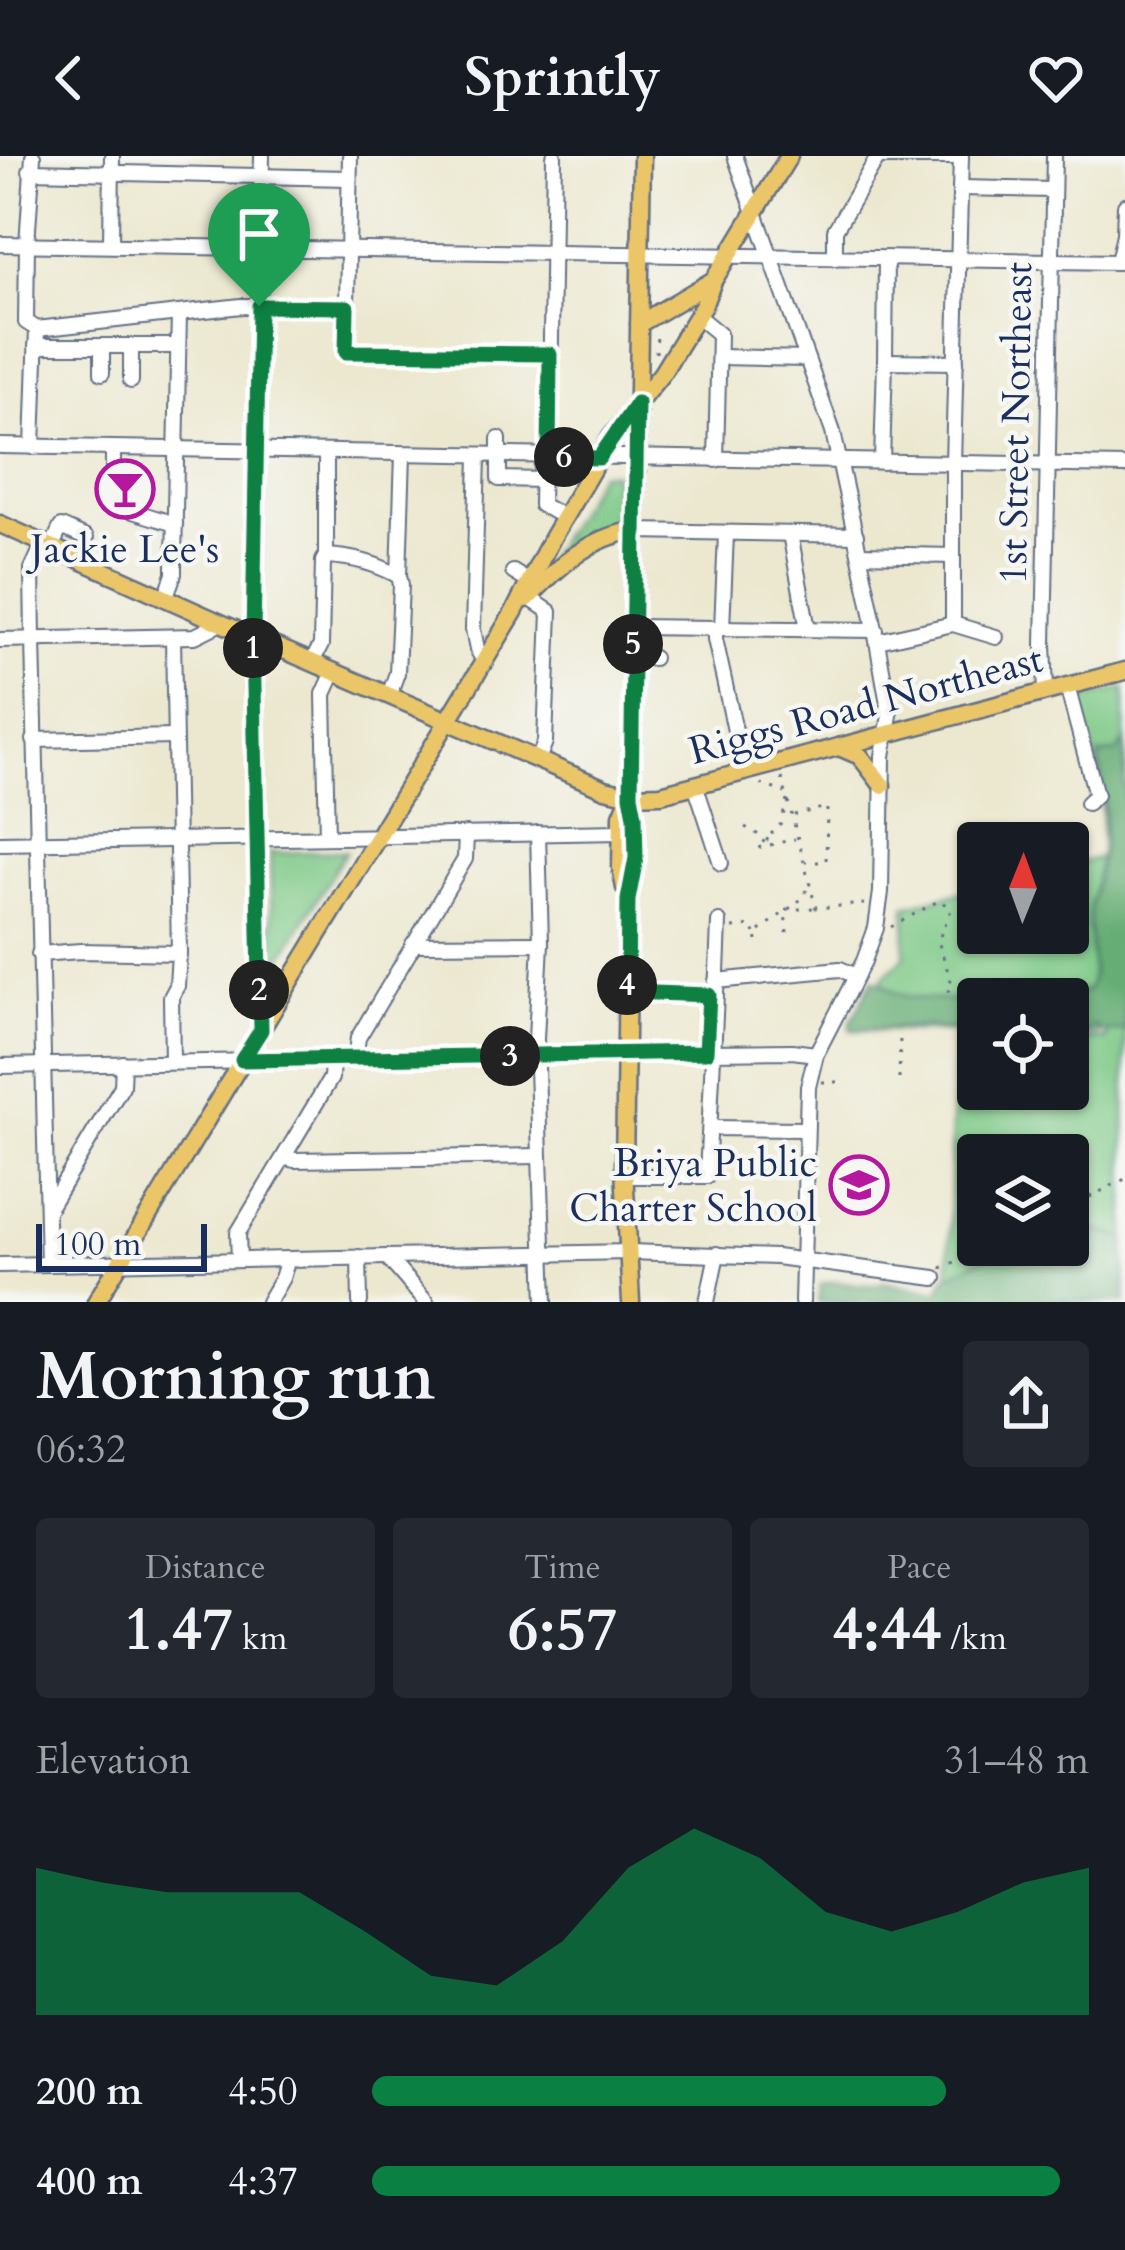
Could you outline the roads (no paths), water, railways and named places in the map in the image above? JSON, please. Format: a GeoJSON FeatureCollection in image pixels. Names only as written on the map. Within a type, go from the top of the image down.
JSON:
{"type":"FeatureCollection","features":[{"type":"Feature","properties":{"kind":"main road"},"geometry":{"type":"LineString","coordinates":[[631,1302],[625,1176],[628,900],[636,858],[631,795],[637,403],[648,322],[640,255],[642,156]]}},
{"type":"Feature","properties":{"kind":"main road"},"geometry":{"type":"LineString","coordinates":[[96,1302],[514,612],[524,584],[599,458],[662,373],[789,156]]}},
{"type":"Feature","properties":{"kind":"main road"},"geometry":{"type":"LineString","coordinates":[[648,322],[713,281]]}},
{"type":"Feature","properties":{"kind":"main road"},"geometry":{"type":"LineString","coordinates":[[0,524],[538,760],[631,795]]}},
{"type":"Feature","properties":{"kind":"main road"},"geometry":{"type":"LineString","coordinates":[[524,584],[609,537],[635,531]]}},
{"type":"Feature","properties":{"kind":"main road","name":"Riggs Road Northeast"},"geometry":{"type":"LineString","coordinates":[[631,795],[662,794],[1122,671]]}},
{"type":"Feature","properties":{"kind":"main road"},"geometry":{"type":"LineString","coordinates":[[838,747],[860,756],[882,785]]}},
{"type":"Feature","properties":{"kind":"main road"},"geometry":{"type":"LineString","coordinates":[[628,900],[621,867],[622,814],[631,795]]}},
{"type":"Feature","properties":{"kind":"street"},"geometry":{"type":"LineString","coordinates":[[187,156],[187,174]]}},
{"type":"Feature","properties":{"kind":"street"},"geometry":{"type":"LineString","coordinates":[[261,1030],[253,637],[262,156]]}},
{"type":"Feature","properties":{"kind":"street"},"geometry":{"type":"LineString","coordinates":[[350,156],[346,352],[550,354]]}},
{"type":"Feature","properties":{"kind":"street"},"geometry":{"type":"LineString","coordinates":[[554,156],[542,505],[565,517]]}},
{"type":"Feature","properties":{"kind":"street"},"geometry":{"type":"LineString","coordinates":[[735,156],[833,432],[890,715],[882,785],[880,909],[871,945],[816,1054],[808,1087],[802,1302]]}},
{"type":"Feature","properties":{"kind":"street","name":"1st Street Northeast"},"geometry":{"type":"LineString","coordinates":[[1046,691],[1054,156]]}},
{"type":"Feature","properties":{"kind":"street"},"geometry":{"type":"LineString","coordinates":[[835,258],[835,230],[878,158],[961,157],[953,624]]}},
{"type":"Feature","properties":{"kind":"street"},"geometry":{"type":"LineString","coordinates":[[33,447],[37,337],[26,322],[32,164],[349,178]]}},
{"type":"Feature","properties":{"kind":"street"},"geometry":{"type":"LineString","coordinates":[[111,245],[112,164]]}},
{"type":"Feature","properties":{"kind":"street"},"geometry":{"type":"LineString","coordinates":[[960,188],[1053,190]]}},
{"type":"Feature","properties":{"kind":"street"},"geometry":{"type":"LineString","coordinates":[[0,244],[1118,262],[1125,205]]}},
{"type":"Feature","properties":{"kind":"street"},"geometry":{"type":"LineString","coordinates":[[882,463],[886,259]]}},
{"type":"Feature","properties":{"kind":"street"},"geometry":{"type":"LineString","coordinates":[[37,337],[179,313],[259,306],[347,307]]}},
{"type":"Feature","properties":{"kind":"street"},"geometry":{"type":"LineString","coordinates":[[165,598],[174,574],[179,313]]}},
{"type":"Feature","properties":{"kind":"street"},"geometry":{"type":"LineString","coordinates":[[697,316],[719,334],[716,460]]}},
{"type":"Feature","properties":{"kind":"street"},"geometry":{"type":"LineString","coordinates":[[37,337],[102,346],[178,346]]}},
{"type":"Feature","properties":{"kind":"street"},"geometry":{"type":"LineString","coordinates":[[101,373],[102,346]]}},
{"type":"Feature","properties":{"kind":"street"},"geometry":{"type":"LineString","coordinates":[[131,346],[131,381]]}},
{"type":"Feature","properties":{"kind":"street"},"geometry":{"type":"LineString","coordinates":[[718,357],[807,358]]}},
{"type":"Feature","properties":{"kind":"street"},"geometry":{"type":"LineString","coordinates":[[885,361],[956,362]]}},
{"type":"Feature","properties":{"kind":"street"},"geometry":{"type":"LineString","coordinates":[[499,439],[499,479],[542,480]]}},
{"type":"Feature","properties":{"kind":"street"},"geometry":{"type":"LineString","coordinates":[[0,446],[1125,466]]}},
{"type":"Feature","properties":{"kind":"street"},"geometry":{"type":"LineString","coordinates":[[112,448],[113,505],[176,524]]}},
{"type":"Feature","properties":{"kind":"street"},"geometry":{"type":"LineString","coordinates":[[313,662],[321,645],[326,453]]}},
{"type":"Feature","properties":{"kind":"street"},"geometry":{"type":"LineString","coordinates":[[389,695],[397,673],[403,454]]}},
{"type":"Feature","properties":{"kind":"street"},"geometry":{"type":"LineString","coordinates":[[478,456],[473,629],[484,661]]}},
{"type":"Feature","properties":{"kind":"street"},"geometry":{"type":"LineString","coordinates":[[49,1264],[32,569],[61,527],[86,538]]}},
{"type":"Feature","properties":{"kind":"street"},"geometry":{"type":"LineString","coordinates":[[635,531],[856,535]]}},
{"type":"Feature","properties":{"kind":"street"},"geometry":{"type":"LineString","coordinates":[[726,534],[713,652],[744,772]]}},
{"type":"Feature","properties":{"kind":"street"},"geometry":{"type":"LineString","coordinates":[[790,534],[808,629]]}},
{"type":"Feature","properties":{"kind":"street"},"geometry":{"type":"LineString","coordinates":[[860,554],[953,556]]}},
{"type":"Feature","properties":{"kind":"street"},"geometry":{"type":"LineString","coordinates":[[326,556],[345,557],[399,576]]}},
{"type":"Feature","properties":{"kind":"street"},"geometry":{"type":"LineString","coordinates":[[524,584],[550,612],[544,742],[538,760]]}},
{"type":"Feature","properties":{"kind":"street"},"geometry":{"type":"LineString","coordinates":[[0,640],[195,636],[221,623]]}},
{"type":"Feature","properties":{"kind":"street"},"geometry":{"type":"LineString","coordinates":[[634,627],[808,629],[877,636],[953,624],[996,637]]}},
{"type":"Feature","properties":{"kind":"street"},"geometry":{"type":"LineString","coordinates":[[172,1062],[171,997],[177,986],[179,953],[173,637]]}},
{"type":"Feature","properties":{"kind":"street"},"geometry":{"type":"LineString","coordinates":[[633,657],[653,658]]}},
{"type":"Feature","properties":{"kind":"street"},"geometry":{"type":"LineString","coordinates":[[327,837],[323,694],[334,672]]}},
{"type":"Feature","properties":{"kind":"street"},"geometry":{"type":"LineString","coordinates":[[1067,686],[1097,799]]}},
{"type":"Feature","properties":{"kind":"street"},"geometry":{"type":"LineString","coordinates":[[34,740],[174,737]]}},
{"type":"Feature","properties":{"kind":"street"},"geometry":{"type":"LineString","coordinates":[[695,784],[721,863]]}},
{"type":"Feature","properties":{"kind":"street"},"geometry":{"type":"LineString","coordinates":[[0,843],[622,832]]}},
{"type":"Feature","properties":{"kind":"street"},"geometry":{"type":"LineString","coordinates":[[538,833],[537,1056],[545,1302]]}},
{"type":"Feature","properties":{"kind":"street"},"geometry":{"type":"LineString","coordinates":[[356,1058],[358,1038],[465,859],[466,834]]}},
{"type":"Feature","properties":{"kind":"street"},"geometry":{"type":"LineString","coordinates":[[710,1052],[716,1039],[718,929]]}},
{"type":"Feature","properties":{"kind":"street"},"geometry":{"type":"LineString","coordinates":[[413,944],[541,943]]}},
{"type":"Feature","properties":{"kind":"street"},"geometry":{"type":"LineString","coordinates":[[39,954],[179,953]]}},
{"type":"Feature","properties":{"kind":"street"},"geometry":{"type":"LineString","coordinates":[[716,981],[840,969],[856,976]]}},
{"type":"Feature","properties":{"kind":"street"},"geometry":{"type":"LineString","coordinates":[[625,1176],[707,1176],[710,1128],[709,995],[627,992]]}},
{"type":"Feature","properties":{"kind":"street"},"geometry":{"type":"LineString","coordinates":[[0,1066],[816,1054]]}},
{"type":"Feature","properties":{"kind":"street"},"geometry":{"type":"LineString","coordinates":[[238,1260],[238,1233],[331,1078],[332,1058]]}},
{"type":"Feature","properties":{"kind":"street"},"geometry":{"type":"LineString","coordinates":[[46,1211],[122,1086],[123,1063]]}},
{"type":"Feature","properties":{"kind":"street"},"geometry":{"type":"LineString","coordinates":[[710,1128],[806,1129]]}},
{"type":"Feature","properties":{"kind":"street"},"geometry":{"type":"LineString","coordinates":[[284,1156],[294,1160],[539,1156]]}},
{"type":"Feature","properties":{"kind":"street"},"geometry":{"type":"LineString","coordinates":[[0,1265],[628,1252],[717,1254],[935,1278]]}},
{"type":"Feature","properties":{"kind":"street"},"geometry":{"type":"LineString","coordinates":[[707,1302],[717,1254]]}},
{"type":"Feature","properties":{"kind":"street"},"geometry":{"type":"LineString","coordinates":[[359,1257],[360,1302]]}},
{"type":"Feature","properties":{"kind":"street"},"geometry":{"type":"LineString","coordinates":[[387,1257],[426,1302]]}},
{"type":"Feature","properties":{"kind":"street"},"geometry":{"type":"LineString","coordinates":[[268,1302],[288,1259]]}},
{"type":"Feature","properties":{"kind":"place","name":"Jackie Lee's"},"geometry":{"type":"Point","coordinates":[125,489]}},
{"type":"Feature","properties":{"kind":"place","name":"Briya Public Charter School"},"geometry":{"type":"Point","coordinates":[859,1185]}}]}
